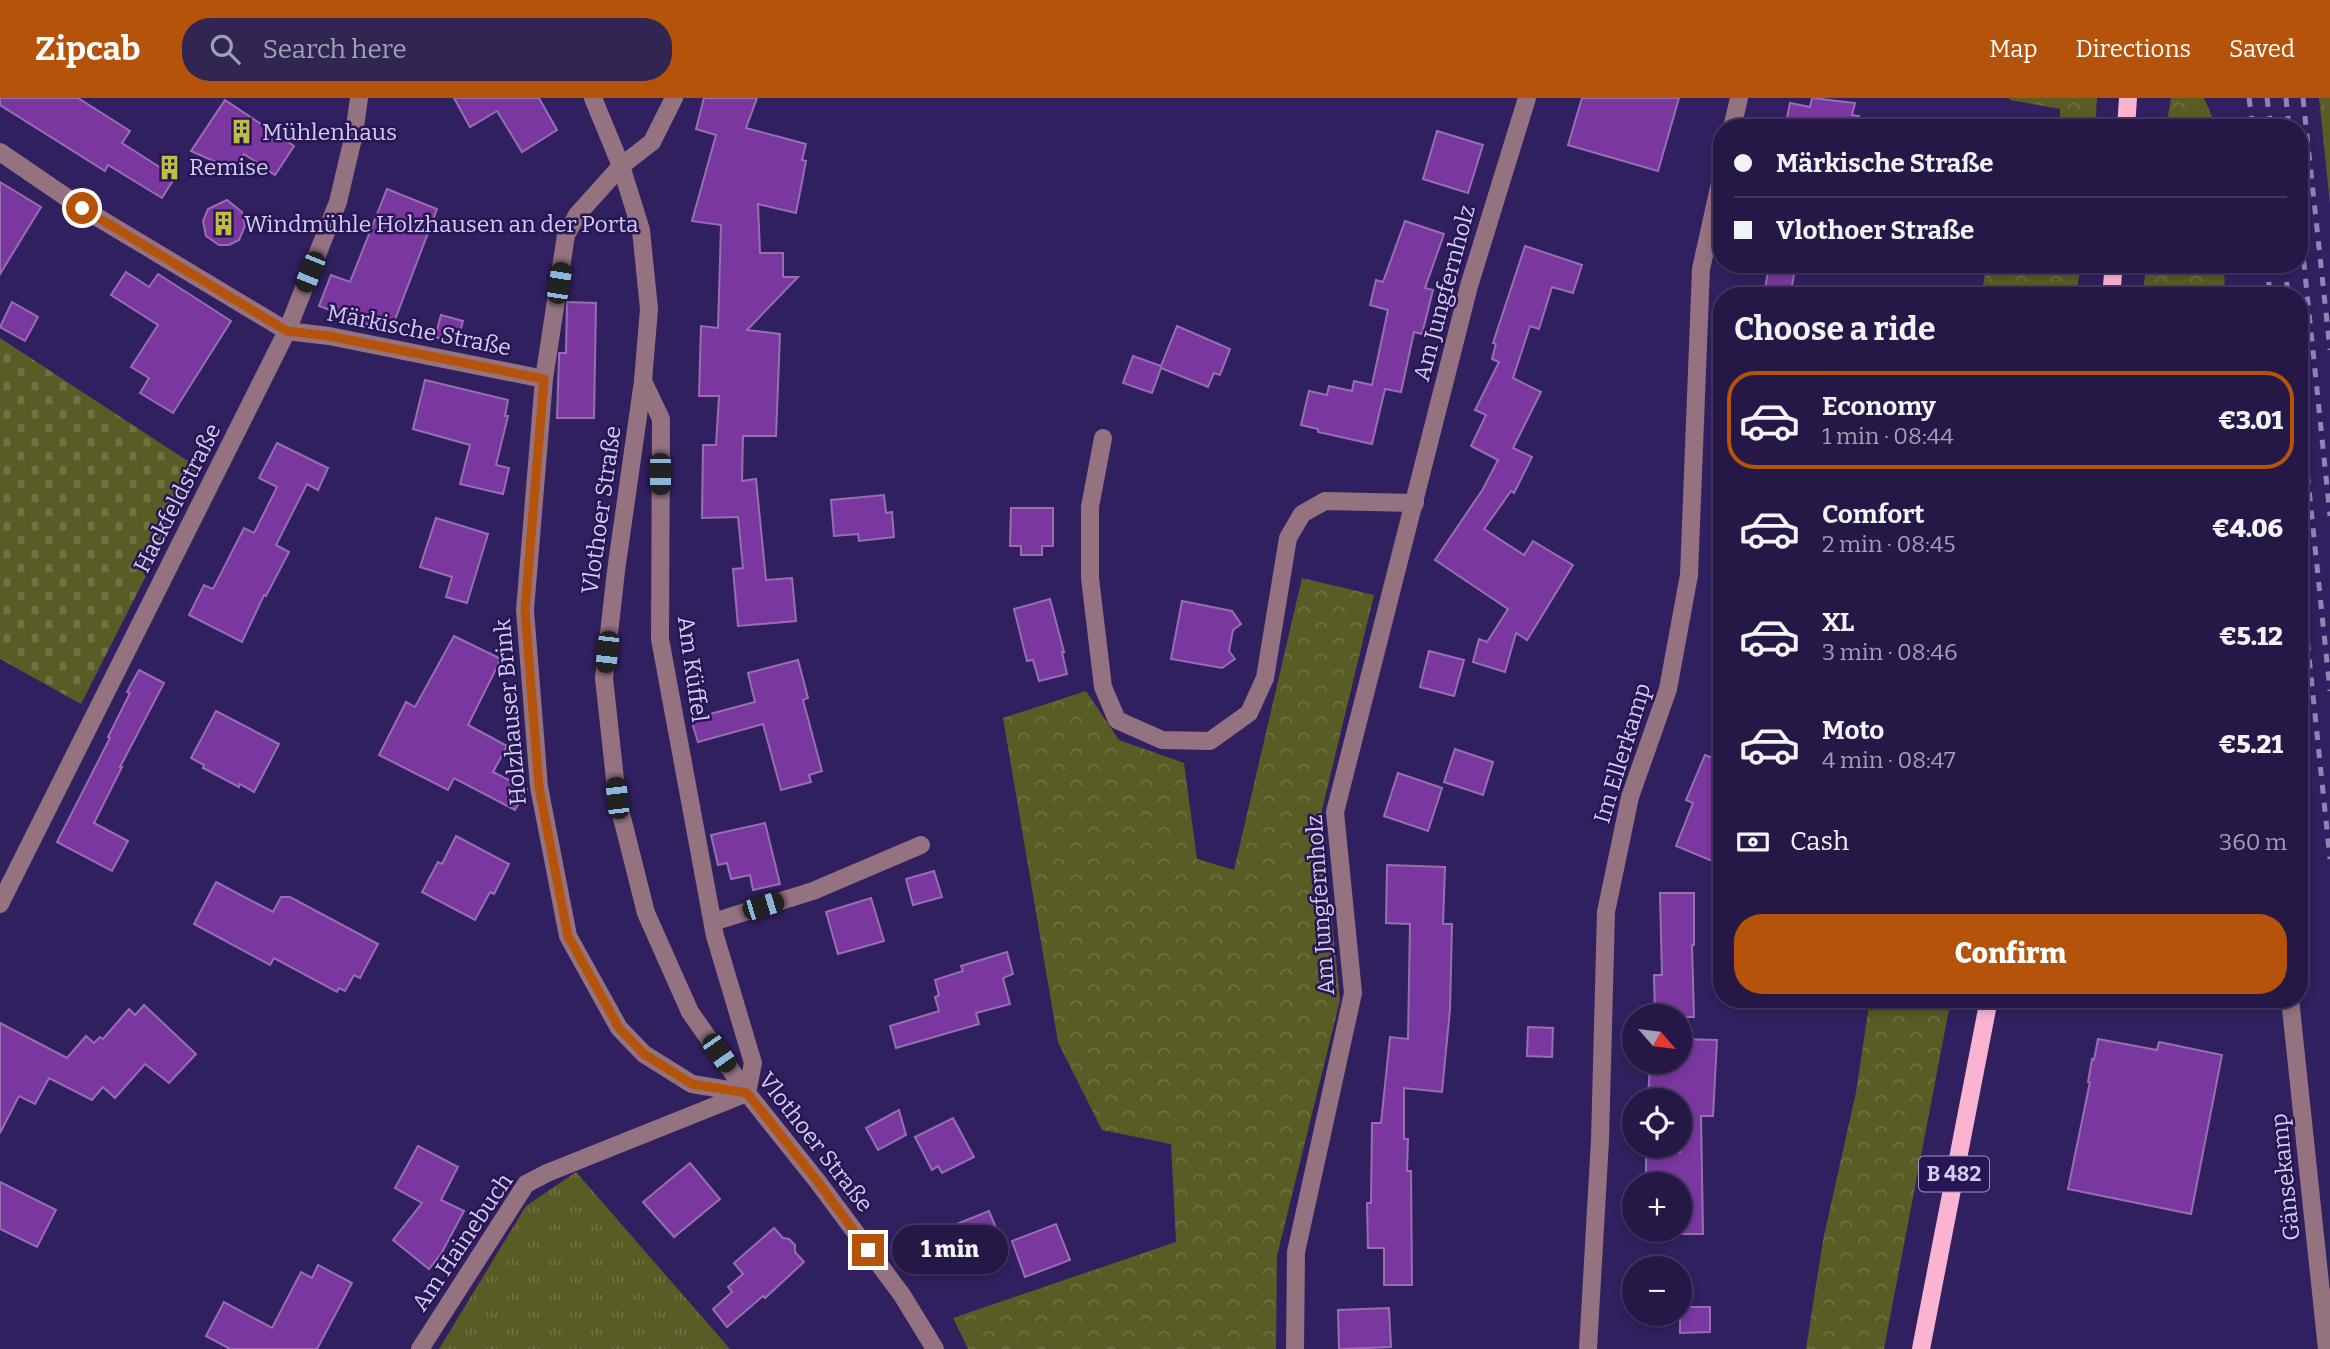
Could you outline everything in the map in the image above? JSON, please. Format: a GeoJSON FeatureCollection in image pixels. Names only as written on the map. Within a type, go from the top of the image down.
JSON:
{"type":"FeatureCollection","features":[{"type":"Feature","properties":{"kind":"main road"},"geometry":{"type":"LineString","coordinates":[[2127,119],[2128,98]]}},
{"type":"Feature","properties":{"kind":"main road","name":"B 482"},"geometry":{"type":"LineString","coordinates":[[1921,1349],[1987,1008]]}},
{"type":"Feature","properties":{"kind":"street","name":"Hackfeldstraße"},"geometry":{"type":"LineString","coordinates":[[0,904],[287,331],[338,202],[354,134],[359,98]]}},
{"type":"Feature","properties":{"kind":"street","name":"Vlothoer Straße"},"geometry":{"type":"LineString","coordinates":[[593,98],[621,166],[641,230],[649,309],[643,381],[604,678],[617,798],[646,912],[690,1012],[747,1093],[818,1182],[902,1295],[935,1349]]}},
{"type":"Feature","properties":{"kind":"street","name":"Holzhauser Brink"},"geometry":{"type":"LineString","coordinates":[[674,98],[652,142],[621,166],[577,215],[566,235],[544,379],[525,610],[539,787],[568,936],[619,1028],[644,1054],[692,1084],[747,1093]]}},
{"type":"Feature","properties":{"kind":"street","name":"Am Jungfernholz"},"geometry":{"type":"LineString","coordinates":[[1295,1349],[1296,1252],[1353,993],[1335,812],[1469,286],[1527,98]]}},
{"type":"Feature","properties":{"kind":"street"},"geometry":{"type":"LineString","coordinates":[[1734,119],[1739,98]]}},
{"type":"Feature","properties":{"kind":"street","name":"Märkische Straße"},"geometry":{"type":"LineString","coordinates":[[0,152],[82,208],[287,331],[329,336],[544,379]]}},
{"type":"Feature","properties":{"kind":"street","name":"Im Ellerkamp"},"geometry":{"type":"LineString","coordinates":[[1588,1349],[1600,1140],[1606,912],[1630,797],[1668,689],[1688,588],[1701,270],[1713,215]]}},
{"type":"Feature","properties":{"kind":"street","name":"Am Küffel"},"geometry":{"type":"LineString","coordinates":[[643,381],[660,419],[660,639],[713,922],[753,1063],[747,1093]]}},
{"type":"Feature","properties":{"kind":"street"},"geometry":{"type":"LineString","coordinates":[[1103,438],[1090,507],[1090,566],[1103,687],[1118,720],[1162,740],[1210,741],[1249,713],[1265,677],[1288,538],[1302,514],[1325,501],[1415,503]]}},
{"type":"Feature","properties":{"kind":"street"},"geometry":{"type":"LineString","coordinates":[[713,922],[813,891],[921,845]]}},
{"type":"Feature","properties":{"kind":"street","name":"Gänsekamp"},"geometry":{"type":"LineString","coordinates":[[2291,1008],[2327,1349]]}},
{"type":"Feature","properties":{"kind":"street","name":"Am Hainebuch"},"geometry":{"type":"LineString","coordinates":[[420,1349],[526,1184],[547,1173],[747,1093]]}},
{"type":"Feature","properties":{"kind":"green space"},"geometry":{"type":"Polygon","coordinates":[[[2009,98],[2097,98],[2096,119],[2060,119],[2060,109],[2009,98]]]}},
{"type":"Feature","properties":{"kind":"green space"},"geometry":{"type":"Polygon","coordinates":[[[2171,98],[2204,98],[2213,119],[2168,119],[2171,98]]]}},
{"type":"Feature","properties":{"kind":"green space"},"geometry":{"type":"Polygon","coordinates":[[[2319,98],[2330,98],[2330,204],[2319,98]]]}},
{"type":"Feature","properties":{"kind":"green space"},"geometry":{"type":"Polygon","coordinates":[[[1985,273],[2080,273],[2077,287],[1983,287],[1985,273]]]}},
{"type":"Feature","properties":{"kind":"green space"},"geometry":{"type":"Polygon","coordinates":[[[2146,273],[2224,273],[2225,287],[2143,287],[2146,273]]]}},
{"type":"Feature","properties":{"kind":"green space"},"geometry":{"type":"Polygon","coordinates":[[[0,338],[200,469],[81,704],[0,659],[0,338]]]}},
{"type":"Feature","properties":{"kind":"green space"},"geometry":{"type":"Polygon","coordinates":[[[1302,578],[1374,595],[1321,814],[1340,1000],[1277,1256],[1276,1349],[968,1349],[953,1318],[1176,1242],[1171,1144],[1102,1130],[1058,1042],[1003,718],[1086,691],[1119,740],[1184,763],[1197,859],[1234,870],[1302,578]]]}},
{"type":"Feature","properties":{"kind":"green space"},"geometry":{"type":"Polygon","coordinates":[[[1869,1008],[1949,1008],[1884,1349],[1806,1349],[1823,1240],[1856,1092],[1869,1008]]]}},
{"type":"Feature","properties":{"kind":"green space"},"geometry":{"type":"Polygon","coordinates":[[[576,1172],[730,1349],[439,1349],[526,1206],[576,1172]]]}},
{"type":"Feature","properties":{"kind":"building"},"geometry":{"type":"Polygon","coordinates":[[[0,98],[78,98],[130,131],[122,143],[175,177],[162,198],[108,165],[105,171],[0,105],[0,98]]]}},
{"type":"Feature","properties":{"kind":"building"},"geometry":{"type":"Polygon","coordinates":[[[454,98],[539,98],[557,130],[522,152],[497,111],[470,127],[454,98]]]}},
{"type":"Feature","properties":{"kind":"building"},"geometry":{"type":"Polygon","coordinates":[[[704,98],[757,98],[746,128],[806,144],[802,160],[806,161],[796,213],[758,204],[760,253],[783,253],[783,277],[798,277],[747,330],[780,334],[776,436],[743,436],[742,481],[756,479],[766,580],[792,578],[796,621],[738,626],[733,569],[743,568],[738,517],[702,518],[703,445],[716,445],[719,396],[699,396],[701,326],[718,328],[721,225],[692,221],[716,135],[696,129],[704,98]]]}},
{"type":"Feature","properties":{"kind":"building"},"geometry":{"type":"Polygon","coordinates":[[[1582,98],[1679,98],[1658,171],[1568,145],[1582,98]]]}},
{"type":"Feature","properties":{"kind":"building"},"geometry":{"type":"Polygon","coordinates":[[[1812,98],[1855,103],[1852,115],[1859,116],[1859,119],[1787,119],[1790,103],[1810,107],[1812,98]]]}},
{"type":"Feature","properties":{"kind":"building","name":"Mühlenhaus"},"geometry":{"type":"Polygon","coordinates":[[[225,100],[294,146],[275,175],[244,154],[236,171],[191,151],[225,100]]]}},
{"type":"Feature","properties":{"kind":"building"},"geometry":{"type":"Polygon","coordinates":[[[1437,131],[1483,145],[1468,193],[1423,179],[1437,131]]]}},
{"type":"Feature","properties":{"kind":"building"},"geometry":{"type":"Polygon","coordinates":[[[0,182],[41,207],[0,274],[0,182]]]}},
{"type":"Feature","properties":{"kind":"building"},"geometry":{"type":"Polygon","coordinates":[[[387,189],[437,209],[390,333],[319,306],[331,275],[350,282],[387,189]]]}},
{"type":"Feature","properties":{"kind":"building","name":"Windmühle Holzhausen an der Porta"},"geometry":{"type":"Polygon","coordinates":[[[227,200],[242,212],[245,226],[239,240],[229,245],[219,245],[206,236],[203,221],[208,209],[227,200]]]}},
{"type":"Feature","properties":{"kind":"building"},"geometry":{"type":"Polygon","coordinates":[[[1405,221],[1444,234],[1425,288],[1433,290],[1422,334],[1414,332],[1401,392],[1385,389],[1372,444],[1318,432],[1318,429],[1301,425],[1309,391],[1327,395],[1329,386],[1352,391],[1354,381],[1372,385],[1388,310],[1370,305],[1376,280],[1383,282],[1405,221]]]}},
{"type":"Feature","properties":{"kind":"building"},"geometry":{"type":"Polygon","coordinates":[[[1525,246],[1582,265],[1573,293],[1552,287],[1539,329],[1530,326],[1513,378],[1541,392],[1513,448],[1532,457],[1514,493],[1511,491],[1484,529],[1524,555],[1533,541],[1573,565],[1527,640],[1516,633],[1505,672],[1473,662],[1479,639],[1487,642],[1508,609],[1435,560],[1483,489],[1498,460],[1471,446],[1486,415],[1475,410],[1499,362],[1492,359],[1496,344],[1493,343],[1525,246]]]}},
{"type":"Feature","properties":{"kind":"building"},"geometry":{"type":"Polygon","coordinates":[[[126,272],[149,287],[158,274],[231,321],[173,413],[140,393],[149,378],[131,367],[158,325],[111,295],[126,272]]]}},
{"type":"Feature","properties":{"kind":"building"},"geometry":{"type":"Polygon","coordinates":[[[1768,273],[1794,273],[1792,287],[1765,287],[1768,273]]]}},
{"type":"Feature","properties":{"kind":"building"},"geometry":{"type":"Polygon","coordinates":[[[12,302],[38,317],[25,341],[0,327],[12,302]]]}},
{"type":"Feature","properties":{"kind":"building"},"geometry":{"type":"Polygon","coordinates":[[[567,302],[596,303],[594,418],[557,418],[559,353],[566,353],[567,302]]]}},
{"type":"Feature","properties":{"kind":"building"},"geometry":{"type":"Polygon","coordinates":[[[441,315],[463,321],[457,343],[435,337],[441,315]]]}},
{"type":"Feature","properties":{"kind":"building"},"geometry":{"type":"Polygon","coordinates":[[[1177,326],[1230,349],[1220,375],[1214,373],[1208,387],[1161,368],[1152,393],[1123,383],[1133,356],[1161,366],[1177,326]]]}},
{"type":"Feature","properties":{"kind":"building"},"geometry":{"type":"Polygon","coordinates":[[[425,380],[508,400],[505,416],[508,416],[496,465],[509,468],[503,494],[460,484],[470,445],[413,429],[425,380]]]}},
{"type":"Feature","properties":{"kind":"building"},"geometry":{"type":"Polygon","coordinates":[[[277,443],[328,468],[318,490],[307,484],[276,545],[289,552],[266,596],[264,595],[242,642],[189,615],[204,585],[213,589],[244,528],[254,533],[277,487],[259,478],[277,443]]]}},
{"type":"Feature","properties":{"kind":"building"},"geometry":{"type":"Polygon","coordinates":[[[884,495],[886,513],[892,512],[894,537],[859,541],[858,534],[834,536],[831,500],[884,495]]]}},
{"type":"Feature","properties":{"kind":"building"},"geometry":{"type":"Polygon","coordinates":[[[1011,508],[1053,508],[1053,546],[1042,546],[1042,555],[1021,555],[1021,546],[1010,546],[1011,508]]]}},
{"type":"Feature","properties":{"kind":"building"},"geometry":{"type":"Polygon","coordinates":[[[436,518],[488,534],[467,603],[446,597],[452,577],[420,567],[436,518]]]}},
{"type":"Feature","properties":{"kind":"building"},"geometry":{"type":"Polygon","coordinates":[[[1050,599],[1067,674],[1039,681],[1033,660],[1027,661],[1014,609],[1050,599]]]}},
{"type":"Feature","properties":{"kind":"building"},"geometry":{"type":"Polygon","coordinates":[[[1182,601],[1232,611],[1241,624],[1233,630],[1229,651],[1235,659],[1222,668],[1171,659],[1182,601]]]}},
{"type":"Feature","properties":{"kind":"building"},"geometry":{"type":"Polygon","coordinates":[[[454,636],[501,659],[468,725],[507,746],[493,772],[527,789],[515,810],[454,778],[448,790],[379,755],[406,702],[415,707],[454,636]]]}},
{"type":"Feature","properties":{"kind":"building"},"geometry":{"type":"Polygon","coordinates":[[[1429,651],[1464,660],[1454,696],[1420,687],[1429,651]]]}},
{"type":"Feature","properties":{"kind":"building"},"geometry":{"type":"Polygon","coordinates":[[[798,660],[808,698],[803,700],[822,771],[809,775],[811,782],[781,790],[763,724],[698,742],[691,719],[755,702],[748,673],[798,660]]]}},
{"type":"Feature","properties":{"kind":"building"},"geometry":{"type":"Polygon","coordinates":[[[139,670],[164,683],[94,823],[128,841],[112,871],[57,842],[110,738],[108,737],[130,693],[127,692],[139,670]]]}},
{"type":"Feature","properties":{"kind":"building"},"geometry":{"type":"Polygon","coordinates":[[[216,711],[279,744],[254,792],[203,768],[204,765],[191,758],[216,711]]]}},
{"type":"Feature","properties":{"kind":"building"},"geometry":{"type":"Polygon","coordinates":[[[1455,749],[1493,762],[1483,795],[1444,782],[1455,749]]]}},
{"type":"Feature","properties":{"kind":"building"},"geometry":{"type":"Polygon","coordinates":[[[1705,755],[1713,758],[1713,861],[1676,846],[1693,803],[1686,800],[1705,755]]]}},
{"type":"Feature","properties":{"kind":"building"},"geometry":{"type":"Polygon","coordinates":[[[1398,773],[1442,788],[1428,831],[1384,816],[1398,773]]]}},
{"type":"Feature","properties":{"kind":"building"},"geometry":{"type":"Polygon","coordinates":[[[765,823],[780,884],[753,890],[750,875],[731,879],[727,863],[718,865],[711,835],[765,823]]]}},
{"type":"Feature","properties":{"kind":"building"},"geometry":{"type":"Polygon","coordinates":[[[456,836],[509,864],[494,894],[490,892],[475,920],[422,892],[438,862],[442,864],[456,836]]]}},
{"type":"Feature","properties":{"kind":"building"},"geometry":{"type":"Polygon","coordinates":[[[1387,865],[1445,867],[1443,924],[1452,924],[1450,1009],[1442,1092],[1404,1088],[1404,1139],[1408,1139],[1407,1171],[1411,1171],[1412,1285],[1384,1285],[1384,1248],[1368,1248],[1367,1203],[1371,1203],[1372,1123],[1381,1123],[1390,1037],[1408,1039],[1410,924],[1386,923],[1387,865]]]}},
{"type":"Feature","properties":{"kind":"building"},"geometry":{"type":"Polygon","coordinates":[[[934,871],[942,897],[913,905],[906,879],[934,871]]]}},
{"type":"Feature","properties":{"kind":"building"},"geometry":{"type":"Polygon","coordinates":[[[216,882],[273,912],[281,897],[290,897],[378,944],[360,978],[354,975],[345,991],[339,988],[337,992],[274,958],[270,965],[194,924],[216,882]]]}},
{"type":"Feature","properties":{"kind":"building"},"geometry":{"type":"Polygon","coordinates":[[[1660,893],[1694,893],[1694,1017],[1692,1004],[1655,1004],[1654,975],[1662,975],[1660,893]]]}},
{"type":"Feature","properties":{"kind":"building"},"geometry":{"type":"Polygon","coordinates":[[[871,898],[884,941],[838,954],[826,912],[871,898]]]}},
{"type":"Feature","properties":{"kind":"building"},"geometry":{"type":"Polygon","coordinates":[[[1007,952],[1013,974],[1003,978],[1010,1004],[976,1013],[979,1024],[896,1048],[890,1026],[939,1011],[935,997],[939,995],[935,980],[963,971],[961,966],[1007,952]]]}},
{"type":"Feature","properties":{"kind":"building"},"geometry":{"type":"Polygon","coordinates":[[[144,1005],[196,1054],[169,1083],[145,1064],[115,1098],[103,1087],[92,1100],[49,1078],[35,1104],[19,1096],[0,1133],[0,1023],[67,1058],[86,1036],[94,1043],[100,1037],[103,1039],[129,1009],[135,1015],[144,1005]]]}},
{"type":"Feature","properties":{"kind":"building"},"geometry":{"type":"Polygon","coordinates":[[[1528,1027],[1553,1028],[1552,1057],[1527,1056],[1528,1027]]]}},
{"type":"Feature","properties":{"kind":"building"},"geometry":{"type":"Polygon","coordinates":[[[1692,1039],[1717,1040],[1713,1116],[1701,1116],[1703,1234],[1692,1234],[1692,1172],[1646,1172],[1646,1158],[1692,1158],[1692,1088],[1649,1088],[1649,1074],[1692,1074],[1692,1039]]]}},
{"type":"Feature","properties":{"kind":"building"},"geometry":{"type":"Polygon","coordinates":[[[2098,1039],[2157,1050],[2159,1042],[2222,1055],[2191,1214],[2068,1189],[2098,1039]]]}},
{"type":"Feature","properties":{"kind":"building"},"geometry":{"type":"Polygon","coordinates":[[[899,1110],[906,1135],[878,1150],[866,1128],[899,1110]]]}},
{"type":"Feature","properties":{"kind":"building"},"geometry":{"type":"Polygon","coordinates":[[[953,1118],[974,1157],[942,1173],[938,1166],[932,1170],[915,1137],[953,1118]]]}},
{"type":"Feature","properties":{"kind":"building"},"geometry":{"type":"Polygon","coordinates":[[[418,1146],[458,1167],[441,1200],[464,1211],[441,1254],[429,1269],[393,1240],[422,1203],[395,1188],[418,1146]]]}},
{"type":"Feature","properties":{"kind":"building"},"geometry":{"type":"Polygon","coordinates":[[[690,1163],[720,1199],[674,1237],[643,1202],[690,1163]]]}},
{"type":"Feature","properties":{"kind":"building"},"geometry":{"type":"Polygon","coordinates":[[[0,1182],[56,1210],[37,1247],[0,1229],[0,1182]]]}},
{"type":"Feature","properties":{"kind":"building"},"geometry":{"type":"Polygon","coordinates":[[[989,1211],[999,1235],[964,1250],[954,1225],[989,1211]]]}},
{"type":"Feature","properties":{"kind":"building"},"geometry":{"type":"Polygon","coordinates":[[[1056,1224],[1070,1260],[1025,1277],[1012,1241],[1056,1224]]]}},
{"type":"Feature","properties":{"kind":"building"},"geometry":{"type":"Polygon","coordinates":[[[774,1228],[783,1238],[789,1239],[795,1245],[795,1252],[804,1262],[765,1298],[763,1296],[727,1327],[713,1309],[732,1292],[728,1287],[743,1274],[734,1263],[774,1228]]]}},
{"type":"Feature","properties":{"kind":"building"},"geometry":{"type":"Polygon","coordinates":[[[318,1265],[352,1283],[317,1349],[230,1349],[206,1336],[224,1302],[272,1328],[301,1272],[312,1278],[318,1265]]]}},
{"type":"Feature","properties":{"kind":"building"},"geometry":{"type":"Polygon","coordinates":[[[1692,1307],[1710,1307],[1710,1332],[1680,1333],[1680,1326],[1692,1326],[1692,1307]]]}},
{"type":"Feature","properties":{"kind":"building"},"geometry":{"type":"Polygon","coordinates":[[[1389,1308],[1391,1347],[1339,1349],[1338,1310],[1389,1308]]]}},
{"type":"Feature","properties":{"kind":"railway"},"geometry":{"type":"LineString","coordinates":[[2249,98],[2252,119]]}},
{"type":"Feature","properties":{"kind":"railway"},"geometry":{"type":"LineString","coordinates":[[2267,98],[2270,119]]}},
{"type":"Feature","properties":{"kind":"railway"},"geometry":{"type":"LineString","coordinates":[[2286,98],[2288,119]]}},
{"type":"Feature","properties":{"kind":"railway"},"geometry":{"type":"LineString","coordinates":[[2303,98],[2305,119]]}},
{"type":"Feature","properties":{"kind":"railway"},"geometry":{"type":"LineString","coordinates":[[2308,145],[2330,350]]}},
{"type":"Feature","properties":{"kind":"railway"},"geometry":{"type":"LineString","coordinates":[[2268,273],[2269,287]]}},
{"type":"Feature","properties":{"kind":"railway"},"geometry":{"type":"LineString","coordinates":[[2286,273],[2287,287]]}},
{"type":"Feature","properties":{"kind":"railway"},"geometry":{"type":"LineString","coordinates":[[2305,273],[2306,287]]}},
{"type":"Feature","properties":{"kind":"railway"},"geometry":{"type":"LineString","coordinates":[[2308,303],[2330,516]]}},
{"type":"Feature","properties":{"kind":"railway"},"geometry":{"type":"LineString","coordinates":[[2308,480],[2330,691]]}},
{"type":"Feature","properties":{"kind":"railway"},"geometry":{"type":"LineString","coordinates":[[2308,647],[2330,859]]}},
{"type":"Feature","properties":{"kind":"place","name":"Mühlenhaus"},"geometry":{"type":"Point","coordinates":[242,132]}},
{"type":"Feature","properties":{"kind":"place","name":"Remise"},"geometry":{"type":"Point","coordinates":[169,167]}},
{"type":"Feature","properties":{"kind":"place","name":"Windmühle Holzhausen an der Porta"},"geometry":{"type":"Point","coordinates":[224,224]}},
{"type":"Feature","properties":{"kind":"route"},"geometry":{"type":"LineString","coordinates":[[82,208],[287,331],[329,336],[544,379],[525,610],[539,787],[568,936],[619,1028],[644,1054],[692,1084],[747,1093],[868,1250]]}}]}
